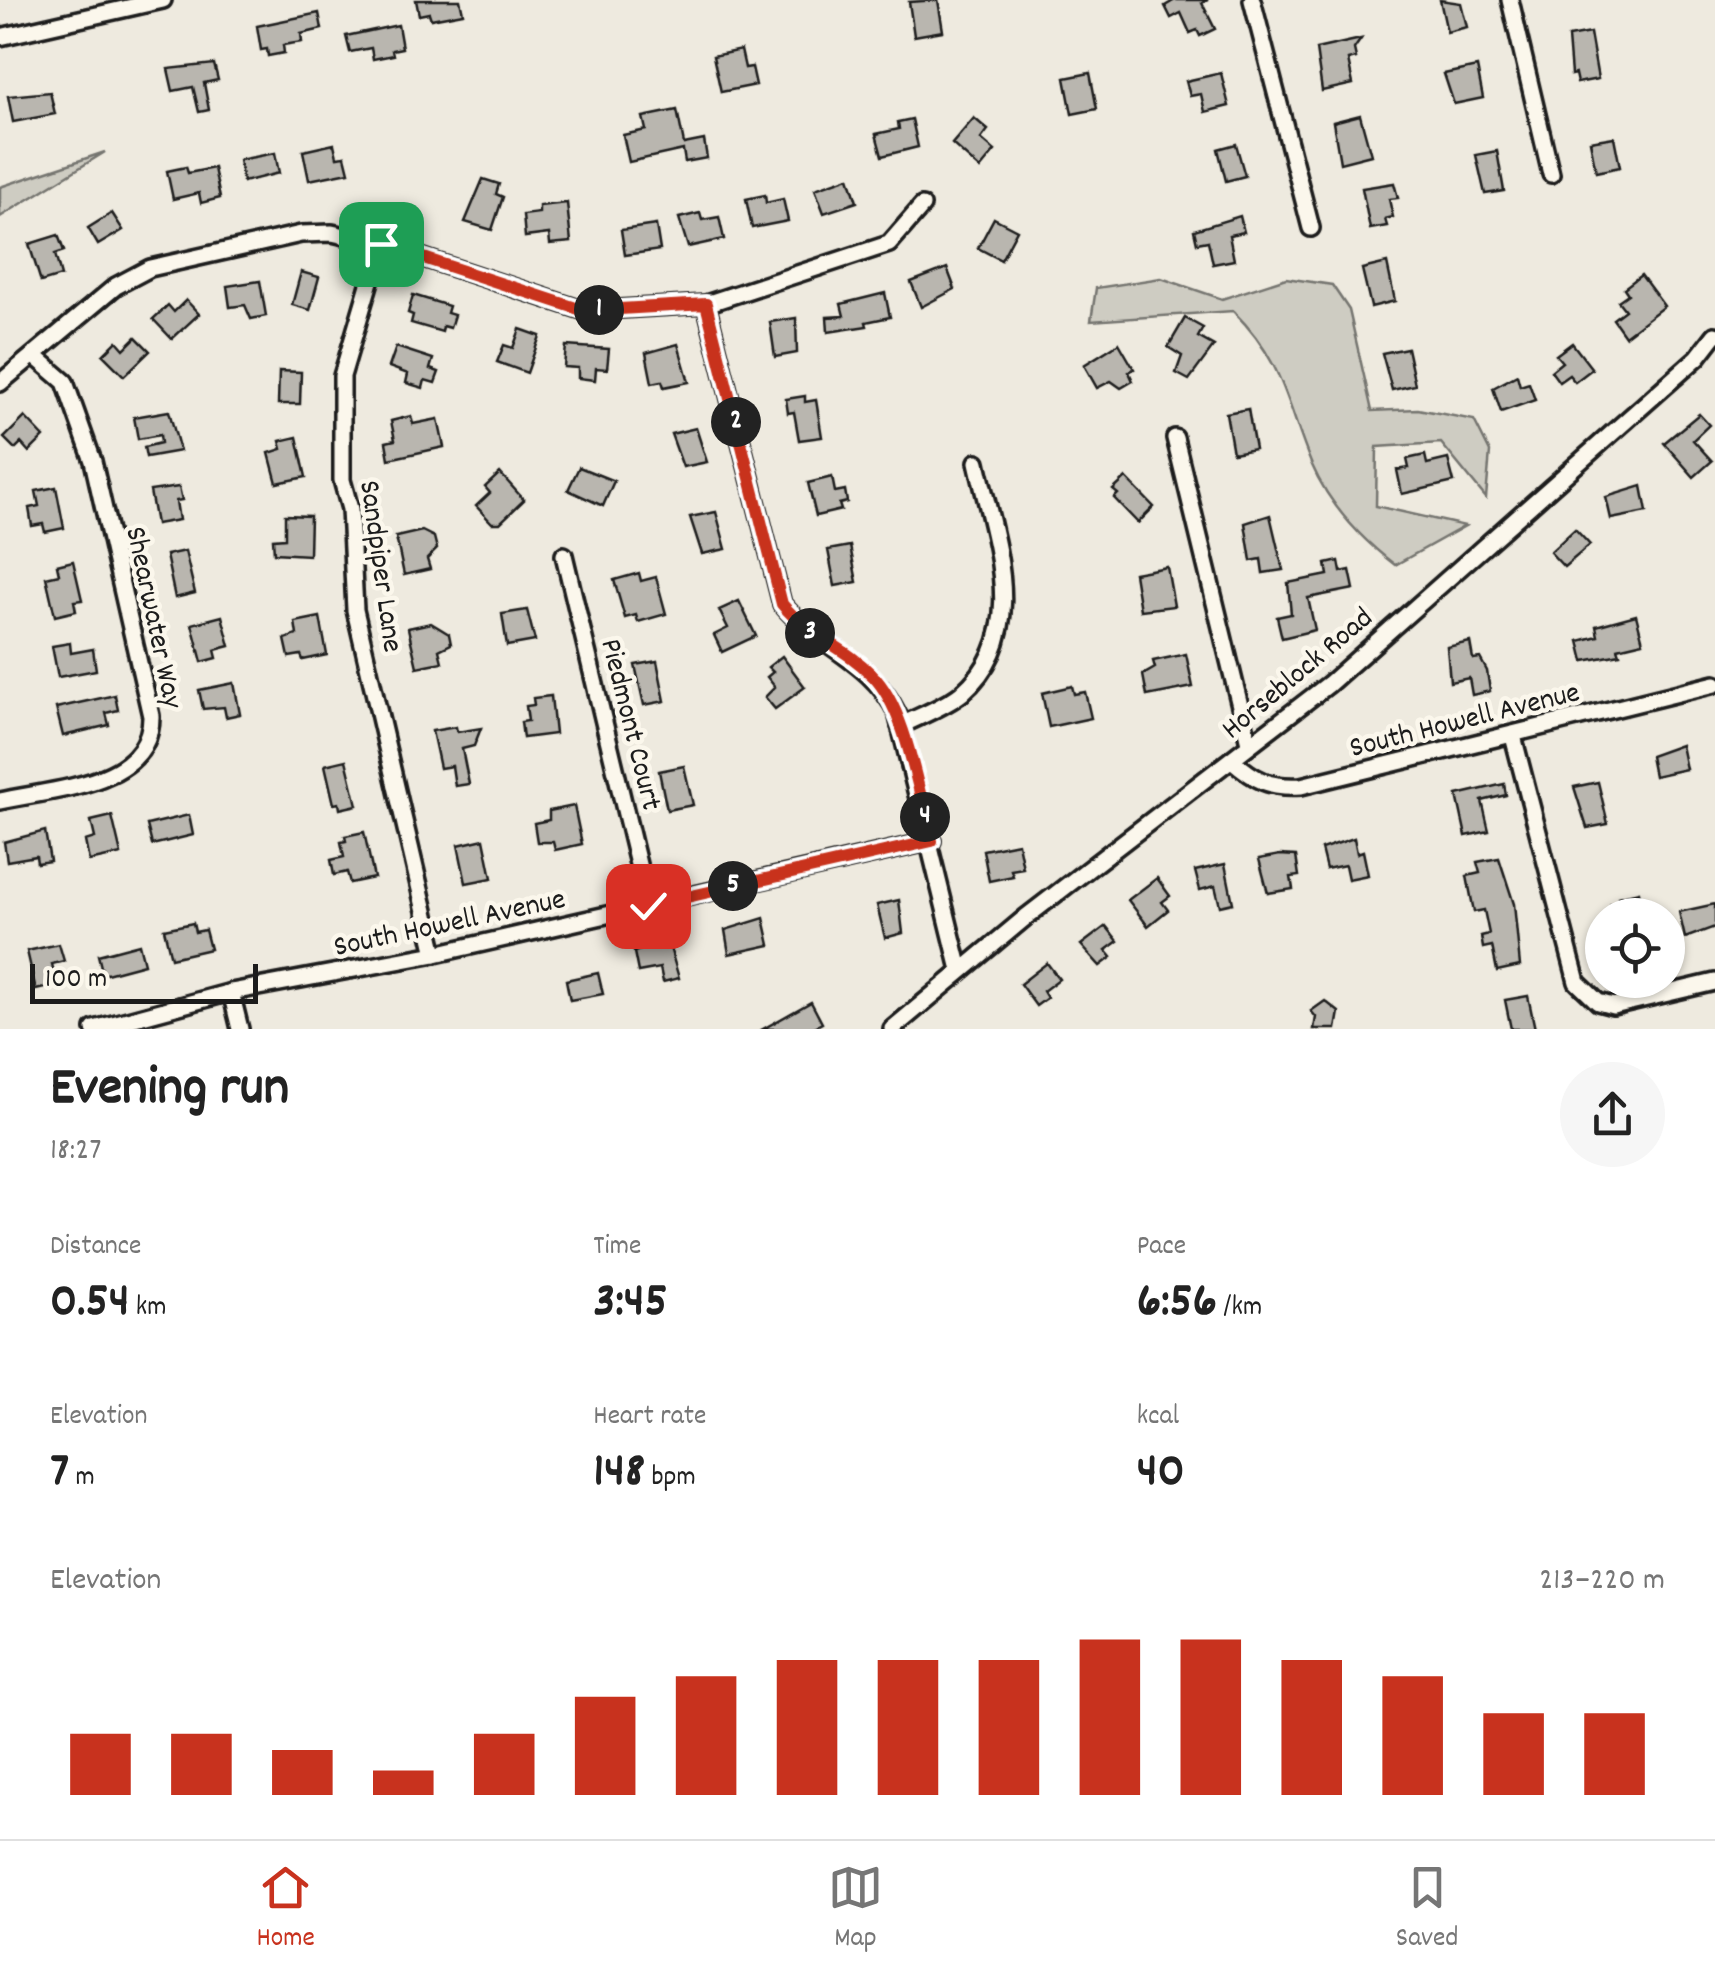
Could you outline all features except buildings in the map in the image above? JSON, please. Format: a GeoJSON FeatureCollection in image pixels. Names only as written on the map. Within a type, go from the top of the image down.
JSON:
{"type":"FeatureCollection","features":[{"type":"Feature","properties":{"kind":"street"},"geometry":{"type":"LineString","coordinates":[[0,36],[163,0]]}},
{"type":"Feature","properties":{"kind":"street"},"geometry":{"type":"LineString","coordinates":[[1252,0],[1310,228]]}},
{"type":"Feature","properties":{"kind":"street"},"geometry":{"type":"LineString","coordinates":[[1510,0],[1551,174]]}},
{"type":"Feature","properties":{"kind":"street"},"geometry":{"type":"LineString","coordinates":[[0,383],[36,357],[116,286],[150,268],[301,234],[332,232],[381,244],[585,311],[706,304],[889,244],[922,206]]}},
{"type":"Feature","properties":{"kind":"street","name":"Sandpiper Lane"},"geometry":{"type":"LineString","coordinates":[[381,244],[342,376],[342,480],[350,509],[355,610],[435,954]]}},
{"type":"Feature","properties":{"kind":"street"},"geometry":{"type":"LineString","coordinates":[[706,304],[782,604],[802,628],[831,643],[875,677],[887,693],[932,841],[960,970]]}},
{"type":"Feature","properties":{"kind":"street","name":"Horseblock Road"},"geometry":{"type":"LineString","coordinates":[[892,1029],[960,970],[1344,670],[1698,357],[1715,335]]}},
{"type":"Feature","properties":{"kind":"street","name":"Shearwater Way"},"geometry":{"type":"LineString","coordinates":[[0,801],[122,770],[141,756],[151,737],[151,716],[93,460],[65,382],[36,357]]}},
{"type":"Feature","properties":{"kind":"street"},"geometry":{"type":"LineString","coordinates":[[1175,438],[1249,743]]}},
{"type":"Feature","properties":{"kind":"street"},"geometry":{"type":"LineString","coordinates":[[900,726],[959,696],[998,647],[1004,593],[977,462]]}},
{"type":"Feature","properties":{"kind":"street","name":"Piedmont Court"},"geometry":{"type":"LineString","coordinates":[[564,556],[648,906]]}},
{"type":"Feature","properties":{"kind":"street","name":"South Howell Avenue"},"geometry":{"type":"LineString","coordinates":[[1232,760],[1257,782],[1278,788],[1300,786],[1715,684]]}},
{"type":"Feature","properties":{"kind":"street"},"geometry":{"type":"LineString","coordinates":[[1513,736],[1578,982],[1598,1002],[1614,1006],[1631,1006],[1715,982]]}},
{"type":"Feature","properties":{"kind":"street","name":"South Howell Avenue"},"geometry":{"type":"LineString","coordinates":[[94,1029],[231,992],[435,954],[932,841]]}},
{"type":"Feature","properties":{"kind":"street"},"geometry":{"type":"LineString","coordinates":[[231,992],[240,1029]]}},
{"type":"Feature","properties":{"kind":"shaded area"},"geometry":{"type":"Polygon","coordinates":[[[105,152],[0,217],[0,187],[105,152]]]}},
{"type":"Feature","properties":{"kind":"shaded area"},"geometry":{"type":"Polygon","coordinates":[[[1161,278],[1222,299],[1286,278],[1332,285],[1349,310],[1372,411],[1418,409],[1474,420],[1490,452],[1486,498],[1441,443],[1377,447],[1376,506],[1465,526],[1395,565],[1358,532],[1327,493],[1311,463],[1274,365],[1233,311],[1091,321],[1096,288],[1161,278]]]}},
{"type":"Feature","properties":{"kind":"route"},"geometry":{"type":"LineString","coordinates":[[381,244],[585,311],[706,304],[766,554],[782,604],[802,628],[831,643],[875,677],[897,713],[932,841],[648,906]]}}]}
